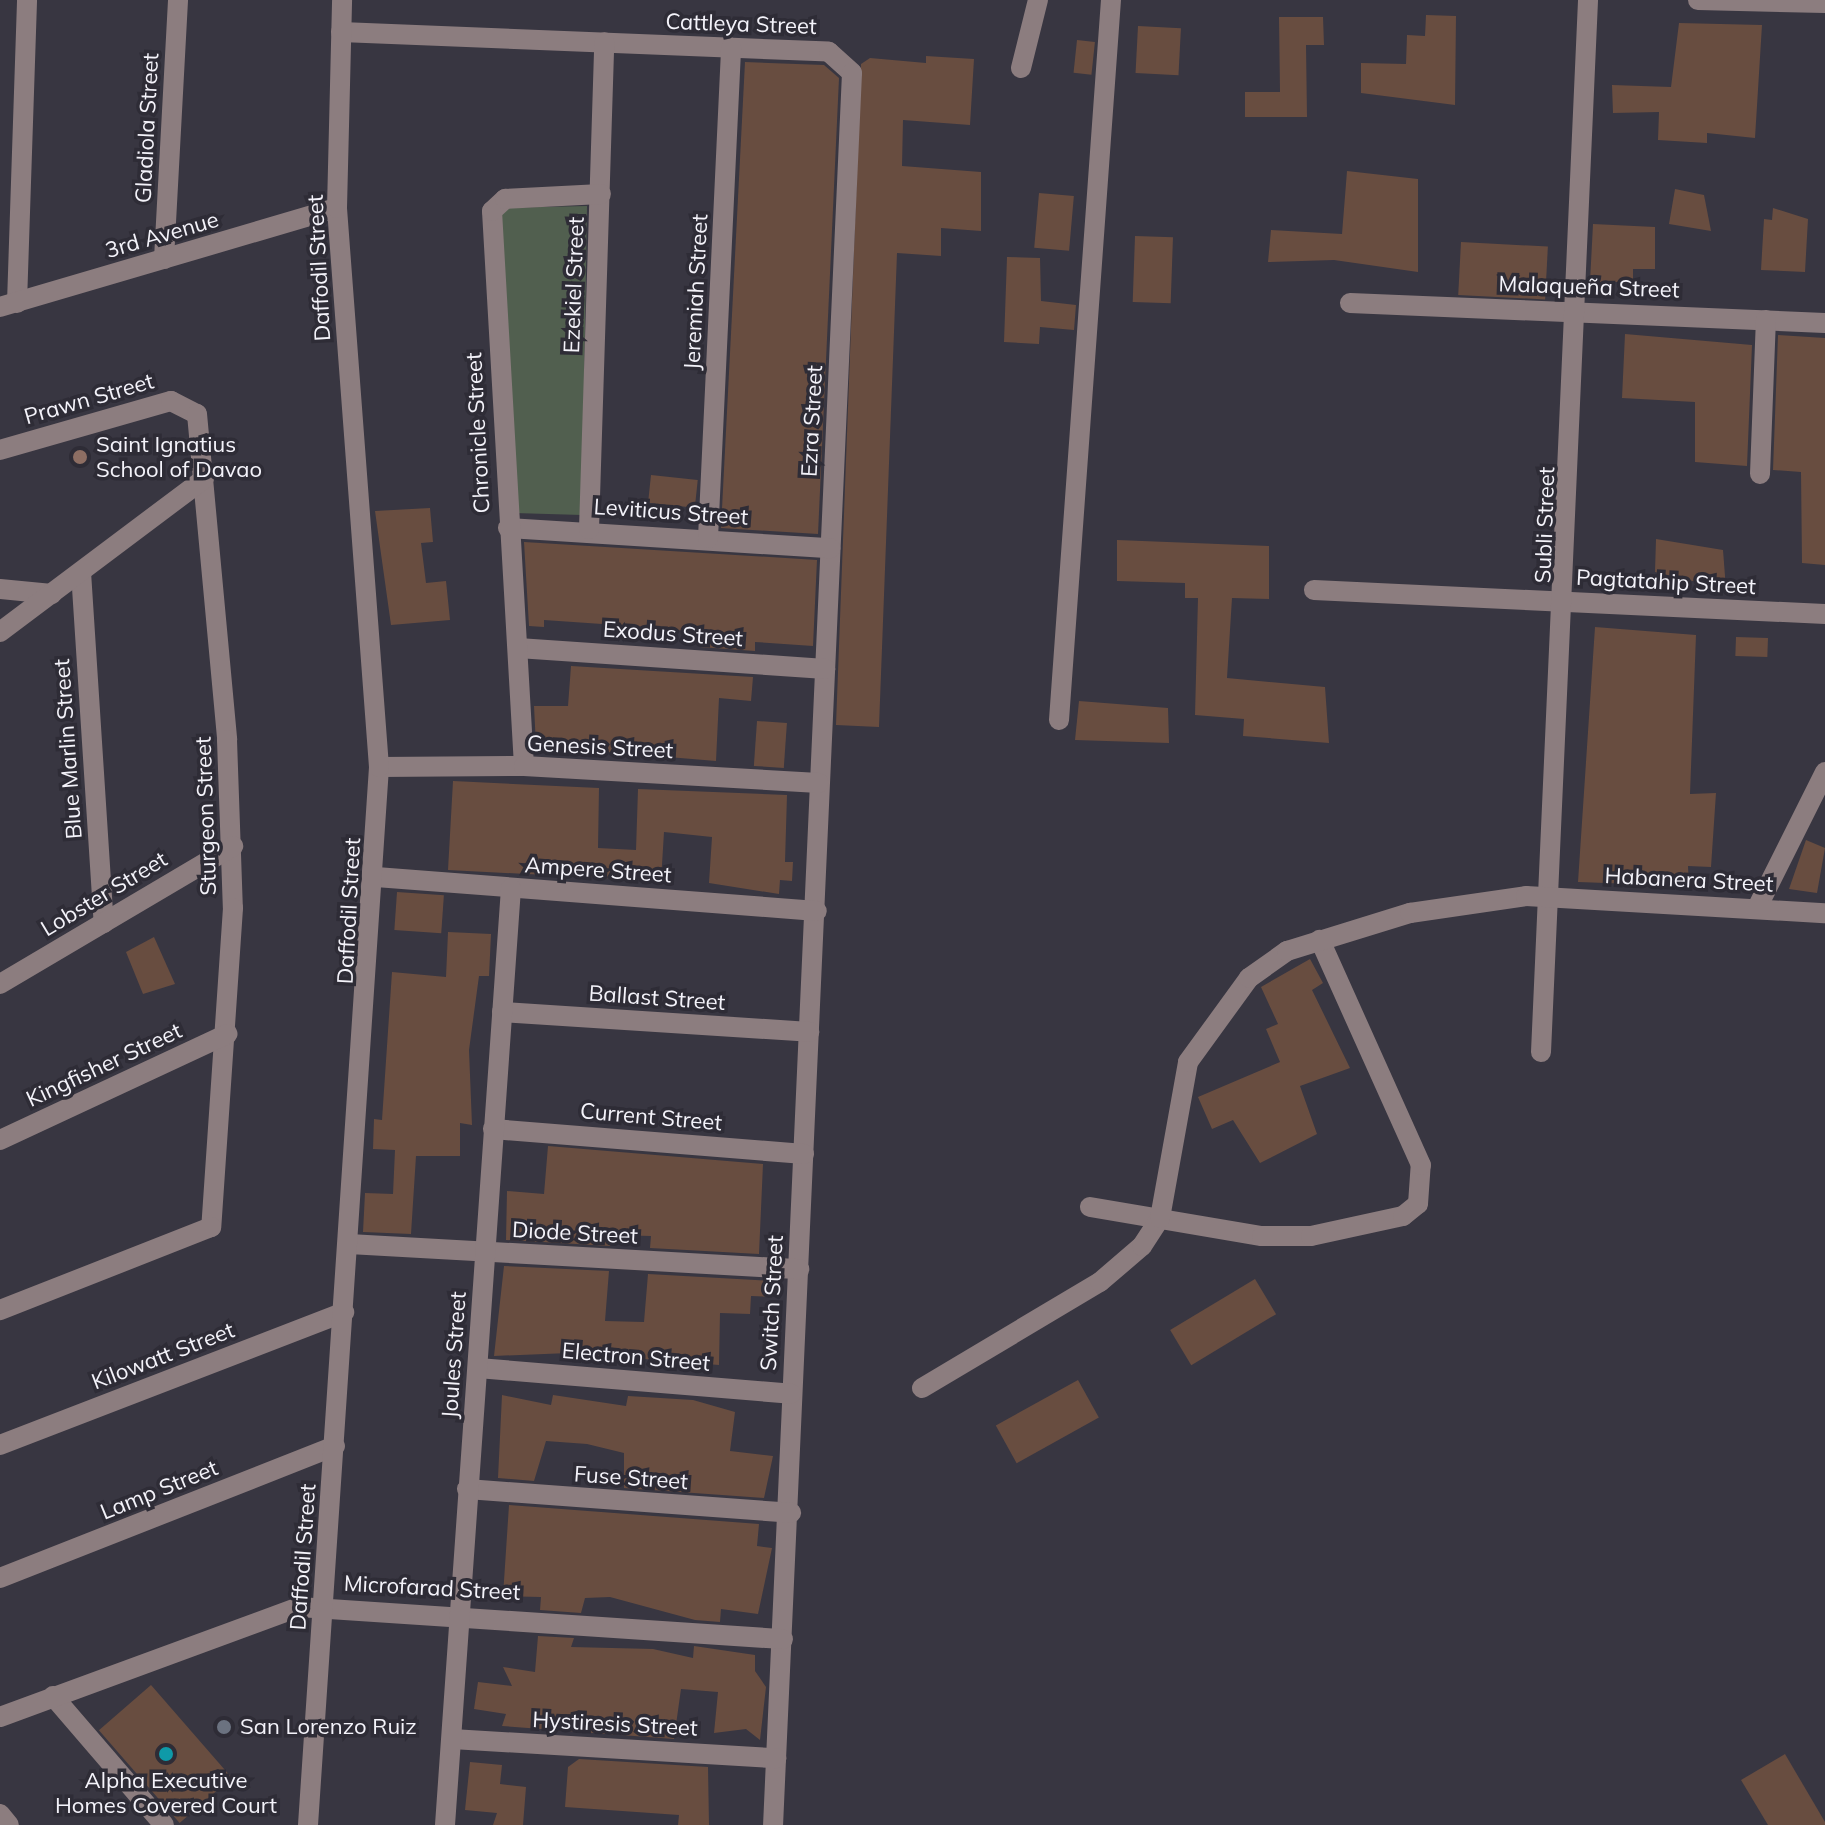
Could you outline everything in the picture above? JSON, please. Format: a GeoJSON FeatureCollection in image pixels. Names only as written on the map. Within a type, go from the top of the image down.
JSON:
{"type":"FeatureCollection","features":[{"type":"Feature","properties":{"kind":"street"},"geometry":{"type":"LineString","coordinates":[[9,305],[27,0]]}},
{"type":"Feature","properties":{"kind":"street","name":"Gladiola Street"},"geometry":{"type":"LineString","coordinates":[[164,259],[178,0]]}},
{"type":"Feature","properties":{"kind":"street","name":"Daffodil Street"},"geometry":{"type":"LineString","coordinates":[[308,1825],[376,877],[379,767],[337,208],[342,0]]}},
{"type":"Feature","properties":{"kind":"street"},"geometry":{"type":"LineString","coordinates":[[1021,68],[1038,0]]}},
{"type":"Feature","properties":{"kind":"street"},"geometry":{"type":"LineString","coordinates":[[1059,720],[1111,0]]}},
{"type":"Feature","properties":{"kind":"street","name":"Subli Street"},"geometry":{"type":"LineString","coordinates":[[1541,1052],[1565,601],[1588,0]]}},
{"type":"Feature","properties":{"kind":"street"},"geometry":{"type":"LineString","coordinates":[[1698,0],[1825,3]]}},
{"type":"Feature","properties":{"kind":"street","name":"Cattleya Street"},"geometry":{"type":"LineString","coordinates":[[341,32],[829,52],[847,63]]}},
{"type":"Feature","properties":{"kind":"street","name":"Ezekiel Street"},"geometry":{"type":"LineString","coordinates":[[589,529],[604,42]]}},
{"type":"Feature","properties":{"kind":"street","name":"Jeremiah Street"},"geometry":{"type":"LineString","coordinates":[[708,538],[731,48]]}},
{"type":"Feature","properties":{"kind":"street","name":"Ezra Street"},"geometry":{"type":"LineString","coordinates":[[819,783],[853,83],[847,63]]}},
{"type":"Feature","properties":{"kind":"street","name":"Chronicle Street"},"geometry":{"type":"LineString","coordinates":[[524,766],[492,211],[505,199],[601,194]]}},
{"type":"Feature","properties":{"kind":"street","name":"3rd Avenue"},"geometry":{"type":"LineString","coordinates":[[9,305],[337,208]]}},
{"type":"Feature","properties":{"kind":"street","name":"Malaqueña Street"},"geometry":{"type":"LineString","coordinates":[[1350,303],[1578,310],[1825,323]]}},
{"type":"Feature","properties":{"kind":"street"},"geometry":{"type":"LineString","coordinates":[[1760,474],[1766,320]]}},
{"type":"Feature","properties":{"kind":"street","name":"Prawn Street"},"geometry":{"type":"LineString","coordinates":[[0,450],[171,401],[190,406]]}},
{"type":"Feature","properties":{"kind":"street","name":"Sturgeon Street"},"geometry":{"type":"LineString","coordinates":[[0,1310],[211,1227],[227,1034],[233,846],[204,479],[190,406]]}},
{"type":"Feature","properties":{"kind":"street"},"geometry":{"type":"LineString","coordinates":[[0,632],[204,479]]}},
{"type":"Feature","properties":{"kind":"street","name":"Leviticus Street"},"geometry":{"type":"LineString","coordinates":[[508,528],[589,529],[830,548]]}},
{"type":"Feature","properties":{"kind":"street","name":"Blue Marlin Street"},"geometry":{"type":"LineString","coordinates":[[81,572],[104,923]]}},
{"type":"Feature","properties":{"kind":"street"},"geometry":{"type":"LineString","coordinates":[[0,589],[52,594]]}},
{"type":"Feature","properties":{"kind":"street","name":"Pagtatahip Street"},"geometry":{"type":"LineString","coordinates":[[1314,590],[1825,614]]}},
{"type":"Feature","properties":{"kind":"street","name":"Exodus Street"},"geometry":{"type":"LineString","coordinates":[[518,648],[825,669]]}},
{"type":"Feature","properties":{"kind":"street","name":"Genesis Street"},"geometry":{"type":"LineString","coordinates":[[379,767],[524,766],[819,783]]}},
{"type":"Feature","properties":{"kind":"street"},"geometry":{"type":"LineString","coordinates":[[1757,908],[1825,772]]}},
{"type":"Feature","properties":{"kind":"street","name":"Switch Street"},"geometry":{"type":"LineString","coordinates":[[773,1825],[791,1513],[791,1394],[817,911],[819,783]]}},
{"type":"Feature","properties":{"kind":"street","name":"Lobster Street"},"geometry":{"type":"LineString","coordinates":[[0,984],[233,846]]}},
{"type":"Feature","properties":{"kind":"street","name":"Ampere Street"},"geometry":{"type":"LineString","coordinates":[[376,877],[817,911]]}},
{"type":"Feature","properties":{"kind":"street","name":"Joules Street"},"geometry":{"type":"LineString","coordinates":[[445,1825],[511,888]]}},
{"type":"Feature","properties":{"kind":"street","name":"Habanera Street"},"geometry":{"type":"LineString","coordinates":[[1160,1218],[1181,1088],[1197,1044],[1266,963],[1320,940],[1471,900],[1549,896],[1825,913]]}},
{"type":"Feature","properties":{"kind":"street"},"geometry":{"type":"LineString","coordinates":[[1090,1207],[1262,1236],[1311,1236],[1403,1216],[1418,1204],[1421,1165],[1320,940]]}},
{"type":"Feature","properties":{"kind":"street","name":"Ballast Street"},"geometry":{"type":"LineString","coordinates":[[502,1012],[809,1032]]}},
{"type":"Feature","properties":{"kind":"street","name":"Kingfisher Street"},"geometry":{"type":"LineString","coordinates":[[0,1140],[227,1034]]}},
{"type":"Feature","properties":{"kind":"street","name":"Current Street"},"geometry":{"type":"LineString","coordinates":[[493,1129],[804,1154]]}},
{"type":"Feature","properties":{"kind":"street"},"geometry":{"type":"LineString","coordinates":[[922,1388],[1100,1282],[1142,1246],[1160,1218]]}},
{"type":"Feature","properties":{"kind":"street","name":"Diode Street"},"geometry":{"type":"LineString","coordinates":[[349,1244],[799,1269]]}},
{"type":"Feature","properties":{"kind":"street","name":"Kilowatt Street"},"geometry":{"type":"LineString","coordinates":[[0,1445],[344,1312]]}},
{"type":"Feature","properties":{"kind":"street","name":"Electron Street"},"geometry":{"type":"LineString","coordinates":[[478,1368],[791,1394]]}},
{"type":"Feature","properties":{"kind":"street","name":"Lamp Street"},"geometry":{"type":"LineString","coordinates":[[0,1578],[335,1446]]}},
{"type":"Feature","properties":{"kind":"street","name":"Fuse Street"},"geometry":{"type":"LineString","coordinates":[[467,1489],[791,1513]]}},
{"type":"Feature","properties":{"kind":"street","name":"Microfarad Street"},"geometry":{"type":"LineString","coordinates":[[0,1717],[267,1615],[324,1606],[462,1613],[783,1639]]}},
{"type":"Feature","properties":{"kind":"street"},"geometry":{"type":"LineString","coordinates":[[53,1696],[164,1825]]}},
{"type":"Feature","properties":{"kind":"street","name":"Hystiresis Street"},"geometry":{"type":"LineString","coordinates":[[452,1739],[776,1758]]}},
{"type":"Feature","properties":{"kind":"street"},"geometry":{"type":"LineString","coordinates":[[0,1814],[9,1825]]}},
{"type":"Feature","properties":{"kind":"green space"},"geometry":{"type":"Polygon","coordinates":[[[587,206],[582,515],[514,513],[499,208],[587,206]]]}},
{"type":"Feature","properties":{"kind":"building"},"geometry":{"type":"Polygon","coordinates":[[[1426,15],[1456,16],[1455,105],[1361,93],[1361,63],[1406,64],[1407,35],[1425,36],[1426,15]]]}},
{"type":"Feature","properties":{"kind":"building"},"geometry":{"type":"Polygon","coordinates":[[[1279,17],[1323,17],[1324,45],[1306,45],[1307,117],[1245,117],[1245,92],[1280,92],[1279,17]]]}},
{"type":"Feature","properties":{"kind":"building"},"geometry":{"type":"Polygon","coordinates":[[[1679,23],[1762,25],[1755,138],[1707,133],[1707,143],[1658,140],[1659,112],[1613,113],[1612,85],[1671,87],[1679,23]]]}},
{"type":"Feature","properties":{"kind":"building"},"geometry":{"type":"Polygon","coordinates":[[[1138,26],[1181,28],[1178,75],[1136,73],[1138,26]]]}},
{"type":"Feature","properties":{"kind":"building"},"geometry":{"type":"Polygon","coordinates":[[[1077,40],[1095,42],[1091,75],[1074,73],[1077,40]]]}},
{"type":"Feature","properties":{"kind":"building"},"geometry":{"type":"Polygon","coordinates":[[[926,56],[974,59],[970,125],[903,120],[902,166],[981,172],[981,231],[941,228],[941,256],[897,253],[879,727],[836,725],[861,64],[870,58],[926,63],[926,56]]]}},
{"type":"Feature","properties":{"kind":"building"},"geometry":{"type":"Polygon","coordinates":[[[745,62],[824,65],[839,78],[818,534],[721,528],[745,62]]]}},
{"type":"Feature","properties":{"kind":"building"},"geometry":{"type":"Polygon","coordinates":[[[1347,171],[1418,179],[1418,272],[1334,260],[1268,262],[1271,230],[1342,234],[1347,171]]]}},
{"type":"Feature","properties":{"kind":"building"},"geometry":{"type":"Polygon","coordinates":[[[1675,189],[1704,195],[1711,231],[1669,224],[1675,189]]]}},
{"type":"Feature","properties":{"kind":"building"},"geometry":{"type":"Polygon","coordinates":[[[1039,193],[1074,196],[1069,251],[1034,248],[1039,193]]]}},
{"type":"Feature","properties":{"kind":"building"},"geometry":{"type":"Polygon","coordinates":[[[1773,208],[1808,219],[1805,272],[1761,270],[1764,219],[1772,220],[1773,208]]]}},
{"type":"Feature","properties":{"kind":"building"},"geometry":{"type":"Polygon","coordinates":[[[1593,224],[1655,227],[1655,269],[1633,269],[1633,282],[1590,282],[1593,224]]]}},
{"type":"Feature","properties":{"kind":"building"},"geometry":{"type":"Polygon","coordinates":[[[1135,236],[1173,237],[1171,303],[1133,302],[1135,236]]]}},
{"type":"Feature","properties":{"kind":"building"},"geometry":{"type":"Polygon","coordinates":[[[1461,242],[1548,247],[1545,299],[1458,295],[1461,242]]]}},
{"type":"Feature","properties":{"kind":"building"},"geometry":{"type":"Polygon","coordinates":[[[1007,257],[1040,258],[1041,301],[1076,305],[1074,330],[1040,327],[1039,344],[1004,342],[1007,257]]]}},
{"type":"Feature","properties":{"kind":"building"},"geometry":{"type":"Polygon","coordinates":[[[1625,334],[1752,345],[1747,466],[1695,462],[1695,402],[1622,398],[1625,334]]]}},
{"type":"Feature","properties":{"kind":"building"},"geometry":{"type":"Polygon","coordinates":[[[1778,335],[1825,338],[1825,565],[1802,563],[1801,472],[1773,470],[1778,335]]]}},
{"type":"Feature","properties":{"kind":"building"},"geometry":{"type":"Polygon","coordinates":[[[651,475],[698,480],[695,508],[648,503],[651,475]]]}},
{"type":"Feature","properties":{"kind":"building"},"geometry":{"type":"Polygon","coordinates":[[[430,508],[433,542],[421,543],[426,583],[446,581],[450,620],[391,625],[375,511],[430,508]]]}},
{"type":"Feature","properties":{"kind":"building"},"geometry":{"type":"Polygon","coordinates":[[[1656,539],[1723,550],[1726,589],[1655,572],[1656,539]]]}},
{"type":"Feature","properties":{"kind":"building"},"geometry":{"type":"Polygon","coordinates":[[[1117,540],[1269,546],[1269,599],[1232,598],[1227,678],[1325,687],[1329,743],[1243,736],[1244,719],[1195,715],[1198,598],[1185,598],[1185,583],[1117,581],[1117,540]]]}},
{"type":"Feature","properties":{"kind":"building"},"geometry":{"type":"Polygon","coordinates":[[[524,542],[817,560],[813,646],[755,642],[755,651],[700,647],[701,633],[660,628],[544,620],[544,627],[529,626],[524,542]]]}},
{"type":"Feature","properties":{"kind":"building"},"geometry":{"type":"Polygon","coordinates":[[[1595,627],[1696,635],[1690,794],[1716,793],[1711,867],[1688,866],[1689,886],[1578,882],[1595,627]]]}},
{"type":"Feature","properties":{"kind":"building"},"geometry":{"type":"Polygon","coordinates":[[[1736,637],[1768,638],[1767,657],[1735,656],[1736,637]]]}},
{"type":"Feature","properties":{"kind":"building"},"geometry":{"type":"Polygon","coordinates":[[[571,666],[753,677],[751,701],[719,698],[716,761],[536,746],[534,706],[568,706],[571,666]]]}},
{"type":"Feature","properties":{"kind":"building"},"geometry":{"type":"Polygon","coordinates":[[[1079,701],[1168,708],[1169,743],[1075,740],[1079,701]]]}},
{"type":"Feature","properties":{"kind":"building"},"geometry":{"type":"Polygon","coordinates":[[[757,721],[787,723],[784,768],[754,766],[757,721]]]}},
{"type":"Feature","properties":{"kind":"building"},"geometry":{"type":"Polygon","coordinates":[[[453,781],[599,788],[598,848],[636,850],[638,789],[787,795],[785,862],[793,862],[792,881],[780,880],[779,894],[709,883],[712,837],[664,832],[661,881],[448,870],[453,781]]]}},
{"type":"Feature","properties":{"kind":"building"},"geometry":{"type":"Polygon","coordinates":[[[1806,840],[1825,848],[1817,893],[1789,889],[1806,840]]]}},
{"type":"Feature","properties":{"kind":"building"},"geometry":{"type":"Polygon","coordinates":[[[397,892],[444,895],[441,933],[394,930],[397,892]]]}},
{"type":"Feature","properties":{"kind":"building"},"geometry":{"type":"Polygon","coordinates":[[[448,932],[491,934],[489,976],[479,976],[469,1050],[472,1125],[460,1123],[460,1156],[416,1156],[411,1234],[363,1232],[365,1193],[393,1194],[395,1150],[373,1149],[374,1119],[382,1120],[392,972],[446,977],[448,932]]]}},
{"type":"Feature","properties":{"kind":"building"},"geometry":{"type":"Polygon","coordinates":[[[154,937],[175,984],[143,994],[126,952],[154,937]]]}},
{"type":"Feature","properties":{"kind":"building"},"geometry":{"type":"Polygon","coordinates":[[[1310,959],[1323,983],[1312,990],[1350,1068],[1300,1086],[1317,1134],[1260,1163],[1233,1120],[1212,1129],[1198,1097],[1280,1062],[1266,1029],[1278,1024],[1261,987],[1310,959]]]}},
{"type":"Feature","properties":{"kind":"building"},"geometry":{"type":"Polygon","coordinates":[[[548,1146],[763,1164],[759,1254],[650,1248],[651,1236],[611,1235],[610,1246],[506,1240],[507,1191],[544,1194],[548,1146]]]}},
{"type":"Feature","properties":{"kind":"building"},"geometry":{"type":"Polygon","coordinates":[[[504,1266],[609,1271],[605,1321],[644,1322],[648,1274],[774,1281],[773,1297],[751,1296],[750,1314],[720,1313],[719,1365],[569,1353],[494,1356],[504,1266]]]}},
{"type":"Feature","properties":{"kind":"building"},"geometry":{"type":"Polygon","coordinates":[[[1255,1279],[1276,1314],[1191,1365],[1170,1330],[1255,1279]]]}},
{"type":"Feature","properties":{"kind":"building"},"geometry":{"type":"Polygon","coordinates":[[[1078,1380],[1099,1418],[1017,1463],[996,1426],[1078,1380]]]}},
{"type":"Feature","properties":{"kind":"building"},"geometry":{"type":"Polygon","coordinates":[[[502,1395],[551,1405],[553,1395],[626,1406],[628,1396],[693,1400],[735,1412],[730,1451],[773,1456],[764,1498],[624,1488],[624,1453],[587,1444],[546,1441],[534,1481],[498,1478],[502,1395]]]}},
{"type":"Feature","properties":{"kind":"building"},"geometry":{"type":"Polygon","coordinates":[[[509,1505],[759,1524],[757,1546],[772,1548],[758,1614],[721,1609],[720,1622],[695,1620],[610,1597],[585,1598],[581,1613],[540,1610],[541,1597],[503,1596],[509,1505]]]}},
{"type":"Feature","properties":{"kind":"building"},"geometry":{"type":"Polygon","coordinates":[[[538,1636],[574,1638],[571,1647],[653,1649],[693,1658],[694,1646],[755,1655],[755,1671],[766,1687],[760,1740],[746,1729],[714,1733],[718,1692],[681,1689],[674,1739],[502,1726],[506,1714],[474,1709],[478,1682],[512,1686],[503,1667],[535,1672],[538,1636]]]}},
{"type":"Feature","properties":{"kind":"building","name":"Alpha Executive Homes Covered Court"},"geometry":{"type":"Polygon","coordinates":[[[151,1685],[232,1778],[180,1823],[99,1730],[151,1685]]]}},
{"type":"Feature","properties":{"kind":"building"},"geometry":{"type":"Polygon","coordinates":[[[1785,1754],[1825,1825],[1768,1825],[1741,1780],[1785,1754]]]}},
{"type":"Feature","properties":{"kind":"building"},"geometry":{"type":"Polygon","coordinates":[[[579,1759],[708,1767],[709,1825],[678,1825],[679,1815],[565,1807],[568,1767],[579,1759]]]}},
{"type":"Feature","properties":{"kind":"building"},"geometry":{"type":"Polygon","coordinates":[[[470,1762],[502,1765],[500,1784],[526,1787],[523,1825],[493,1825],[497,1813],[465,1810],[470,1762]]]}},
{"type":"Feature","properties":{"kind":"place","name":"Saint Ignatius School of Davao"},"geometry":{"type":"Point","coordinates":[80,457]}},
{"type":"Feature","properties":{"kind":"place","name":"San Lorenzo Ruiz"},"geometry":{"type":"Point","coordinates":[224,1727]}},
{"type":"Feature","properties":{"kind":"place","name":"Alpha Executive Homes Covered Court"},"geometry":{"type":"Point","coordinates":[166,1754]}}]}
